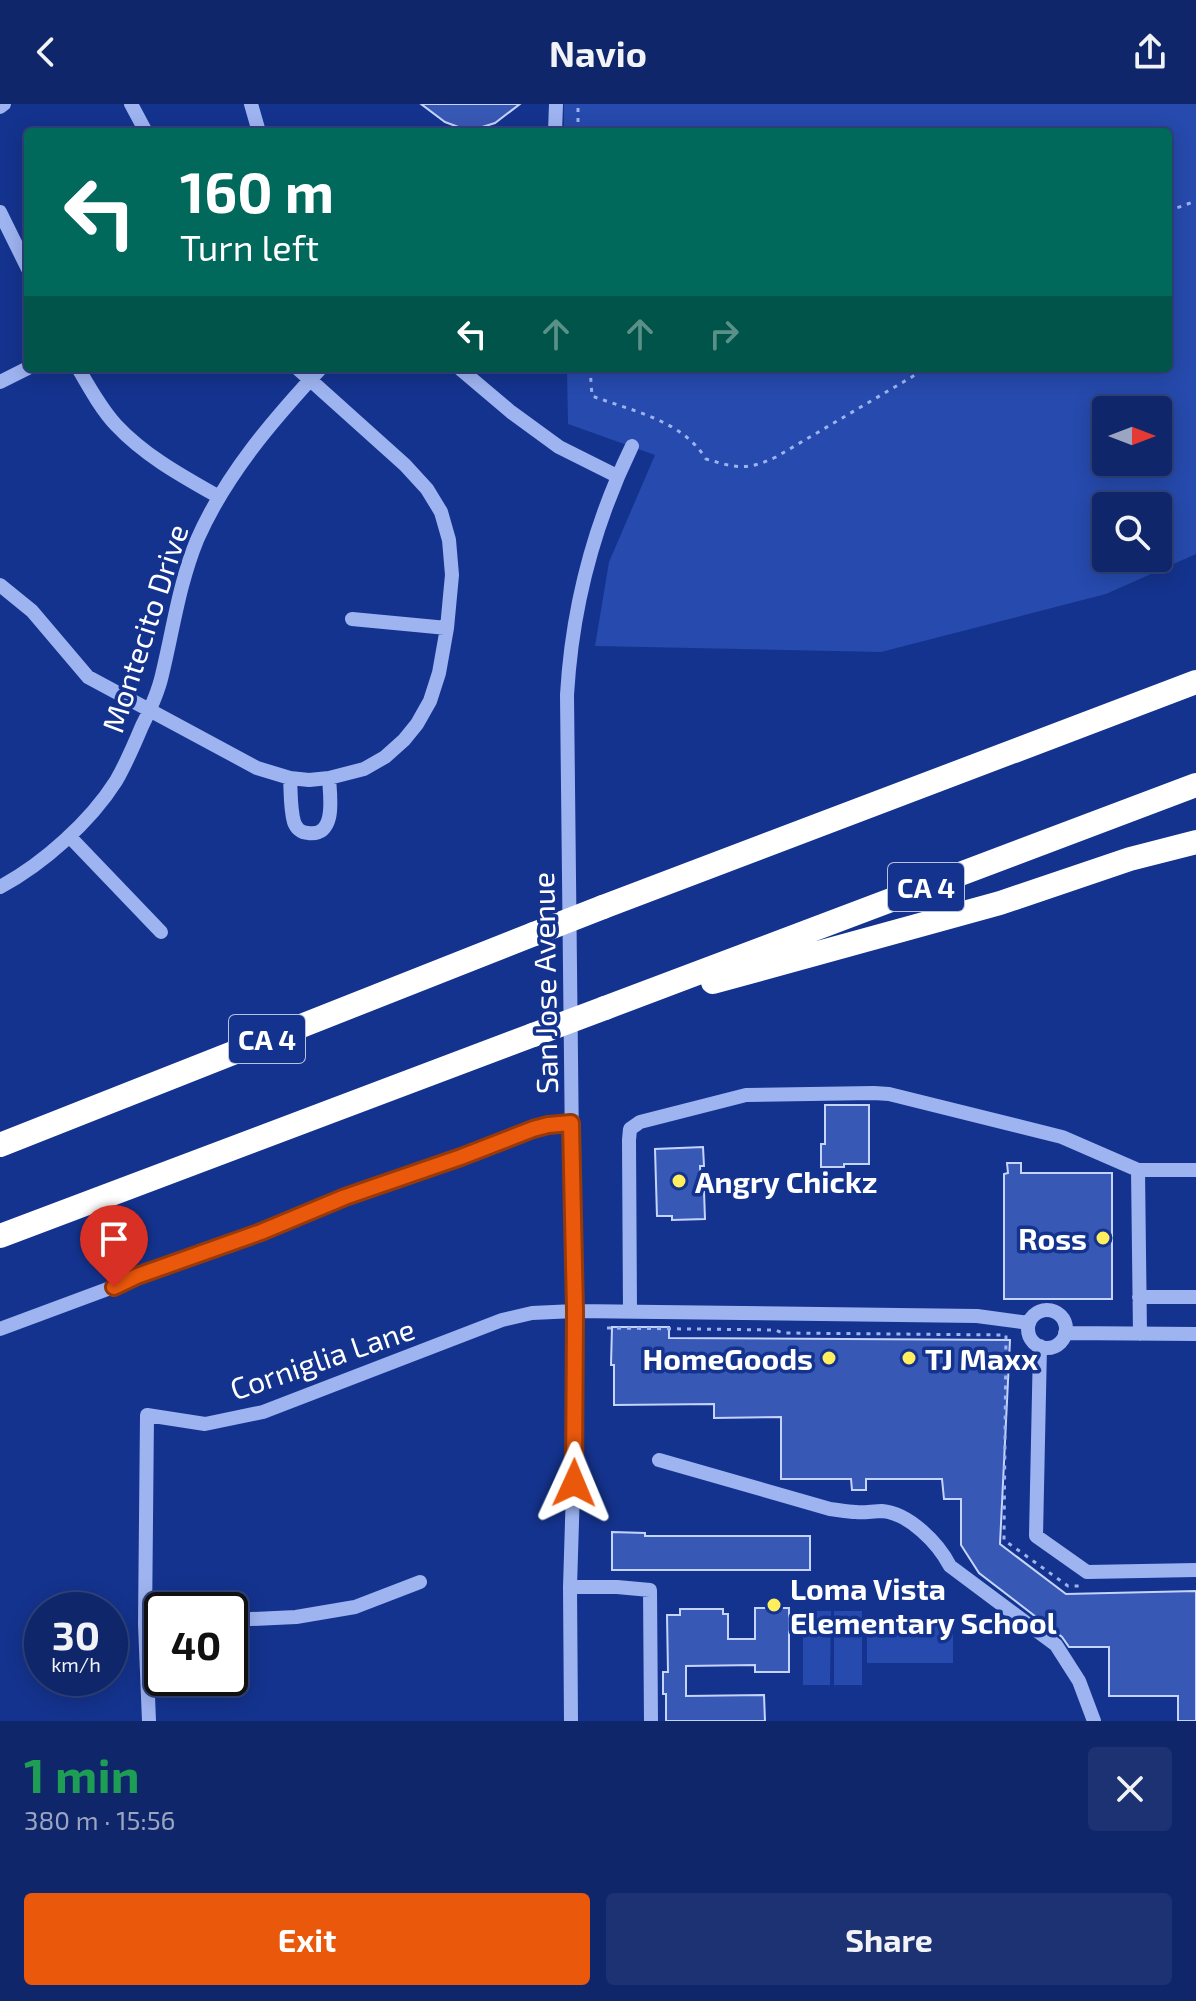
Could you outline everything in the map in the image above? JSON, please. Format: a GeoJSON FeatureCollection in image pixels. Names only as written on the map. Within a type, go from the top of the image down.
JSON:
{"type":"FeatureCollection","features":[{"type":"Feature","properties":{"kind":"highway","name":"CA 4"},"geometry":{"type":"LineString","coordinates":[[0,1145],[603,907],[1196,682]]}},
{"type":"Feature","properties":{"kind":"highway","name":"CA 4"},"geometry":{"type":"LineString","coordinates":[[0,1236],[1196,785]]}},
{"type":"Feature","properties":{"kind":"highway"},"geometry":{"type":"LineString","coordinates":[[656,990],[691,988],[817,955],[1000,903],[1130,859],[1196,842]]}},
{"type":"Feature","properties":{"kind":"street"},"geometry":{"type":"LineString","coordinates":[[131,104],[144,128]]}},
{"type":"Feature","properties":{"kind":"street"},"geometry":{"type":"LineString","coordinates":[[251,104],[258,128]]}},
{"type":"Feature","properties":{"kind":"street"},"geometry":{"type":"LineString","coordinates":[[555,128],[556,104]]}},
{"type":"Feature","properties":{"kind":"street"},"geometry":{"type":"LineString","coordinates":[[0,212],[24,261]]}},
{"type":"Feature","properties":{"kind":"street"},"geometry":{"type":"LineString","coordinates":[[0,382],[24,370]]}},
{"type":"Feature","properties":{"kind":"street"},"geometry":{"type":"LineString","coordinates":[[80,372],[114,423],[136,444],[170,469],[219,497]]}},
{"type":"Feature","properties":{"kind":"street"},"geometry":{"type":"LineString","coordinates":[[0,585],[32,611],[88,677],[257,768],[309,780],[364,769],[385,757],[417,724],[430,701],[439,673],[452,575],[449,540],[441,512],[427,489],[405,465],[301,372]]}},
{"type":"Feature","properties":{"kind":"street","name":"Montecito Drive"},"geometry":{"type":"LineString","coordinates":[[0,887],[38,862],[69,836],[115,783],[132,752],[161,678],[186,569],[198,538],[239,465],[318,372]]}},
{"type":"Feature","properties":{"kind":"street"},"geometry":{"type":"LineString","coordinates":[[464,372],[559,447],[617,476]]}},
{"type":"Feature","properties":{"kind":"street","name":"San Jose Avenue"},"geometry":{"type":"LineString","coordinates":[[571,1721],[575,1311],[567,695],[572,636],[590,556],[617,476],[632,446]]}},
{"type":"Feature","properties":{"kind":"street"},"geometry":{"type":"LineString","coordinates":[[352,619],[447,628]]}},
{"type":"Feature","properties":{"kind":"street"},"geometry":{"type":"LineString","coordinates":[[290,778],[295,826],[310,834],[327,826],[331,812],[329,778]]}},
{"type":"Feature","properties":{"kind":"street"},"geometry":{"type":"LineString","coordinates":[[69,836],[161,932]]}},
{"type":"Feature","properties":{"kind":"street"},"geometry":{"type":"LineString","coordinates":[[630,1312],[630,1129],[640,1122],[746,1095],[889,1094],[1062,1137],[1138,1170],[1196,1170]]}},
{"type":"Feature","properties":{"kind":"street"},"geometry":{"type":"LineString","coordinates":[[0,1329],[533,1129],[571,1123]]}},
{"type":"Feature","properties":{"kind":"street"},"geometry":{"type":"LineString","coordinates":[[1138,1170],[1140,1334]]}},
{"type":"Feature","properties":{"kind":"street"},"geometry":{"type":"LineString","coordinates":[[1139,1297],[1196,1297]]}},
{"type":"Feature","properties":{"kind":"street"},"geometry":{"type":"LineString","coordinates":[[575,1311],[977,1316],[1029,1323]]}},
{"type":"Feature","properties":{"kind":"street","name":"Corniglia Lane"},"geometry":{"type":"LineString","coordinates":[[145,1592],[147,1415],[205,1424],[263,1412],[502,1320],[532,1313],[575,1311]]}},
{"type":"Feature","properties":{"kind":"street"},"geometry":{"type":"LineString","coordinates":[[1043,1311],[1055,1312],[1064,1321],[1065,1333],[1060,1343],[1045,1348],[1031,1339],[1029,1323],[1043,1311]]}},
{"type":"Feature","properties":{"kind":"street"},"geometry":{"type":"LineString","coordinates":[[1065,1333],[1196,1334]]}},
{"type":"Feature","properties":{"kind":"street"},"geometry":{"type":"LineString","coordinates":[[1040,1346],[1036,1536],[1087,1572],[1196,1570]]}},
{"type":"Feature","properties":{"kind":"street"},"geometry":{"type":"LineString","coordinates":[[659,1460],[830,1509],[884,1511],[896,1515],[930,1536],[950,1566],[1056,1645],[1079,1681],[1094,1721]]}},
{"type":"Feature","properties":{"kind":"street"},"geometry":{"type":"LineString","coordinates":[[248,1619],[296,1617],[355,1607],[420,1582]]}},
{"type":"Feature","properties":{"kind":"street"},"geometry":{"type":"LineString","coordinates":[[570,1587],[650,1590],[651,1721]]}},
{"type":"Feature","properties":{"kind":"street","name":"Corniglia Lane"},"geometry":{"type":"LineString","coordinates":[[148,1696],[149,1721]]}},
{"type":"Feature","properties":{"kind":"path"},"geometry":{"type":"LineString","coordinates":[[578,104],[578,128]]}},
{"type":"Feature","properties":{"kind":"path"},"geometry":{"type":"LineString","coordinates":[[1172,210],[1196,201]]}},
{"type":"Feature","properties":{"kind":"path"},"geometry":{"type":"LineString","coordinates":[[590,372],[592,396],[641,413],[674,429],[700,450],[706,459],[731,466],[756,467],[920,372]]}},
{"type":"Feature","properties":{"kind":"path"},"geometry":{"type":"LineString","coordinates":[[607,1328],[1006,1335],[1004,1540],[1068,1586],[1096,1586]]}},
{"type":"Feature","properties":{"kind":"shaded area"},"geometry":{"type":"Polygon","coordinates":[[[564,104],[1196,104],[1196,554],[1172,565],[1172,492],[1092,492],[1092,572],[1156,572],[1106,594],[881,652],[595,646],[609,562],[655,455],[568,424],[567,372],[1172,372],[1172,128],[564,128],[564,104]]]}},
{"type":"Feature","properties":{"kind":"shaded area"},"geometry":{"type":"Polygon","coordinates":[[[803,1611],[831,1611],[830,1685],[803,1685],[803,1611]]]}},
{"type":"Feature","properties":{"kind":"shaded area"},"geometry":{"type":"Polygon","coordinates":[[[834,1611],[862,1611],[862,1685],[834,1685],[834,1611]]]}},
{"type":"Feature","properties":{"kind":"shaded area"},"geometry":{"type":"Polygon","coordinates":[[[867,1621],[953,1621],[953,1663],[867,1663],[867,1621]]]}},
{"type":"Feature","properties":{"kind":"building"},"geometry":{"type":"Polygon","coordinates":[[[421,104],[520,104],[495,123],[479,128],[461,128],[445,122],[421,104]]]}},
{"type":"Feature","properties":{"kind":"building"},"geometry":{"type":"Polygon","coordinates":[[[825,1105],[869,1105],[869,1164],[821,1167],[821,1144],[825,1144],[825,1105]]]}},
{"type":"Feature","properties":{"kind":"building"},"geometry":{"type":"Polygon","coordinates":[[[703,1147],[704,1166],[700,1166],[705,1219],[672,1220],[672,1216],[657,1216],[655,1149],[703,1147]]]}},
{"type":"Feature","properties":{"kind":"building"},"geometry":{"type":"Polygon","coordinates":[[[1007,1163],[1021,1163],[1021,1173],[1112,1173],[1112,1299],[1004,1299],[1004,1174],[1008,1173],[1007,1163]]]}},
{"type":"Feature","properties":{"kind":"building"},"geometry":{"type":"Polygon","coordinates":[[[612,1327],[669,1327],[669,1338],[1010,1340],[1000,1544],[1066,1594],[1196,1591],[1196,1721],[1178,1721],[1178,1696],[1109,1696],[1109,1647],[1069,1647],[1062,1637],[979,1573],[961,1545],[961,1499],[944,1499],[942,1479],[866,1479],[866,1490],[852,1490],[851,1479],[781,1479],[781,1417],[714,1418],[714,1404],[614,1405],[612,1327]]]}},
{"type":"Feature","properties":{"kind":"building"},"geometry":{"type":"Polygon","coordinates":[[[612,1532],[645,1533],[645,1536],[810,1536],[810,1570],[612,1570],[612,1532]]]}},
{"type":"Feature","properties":{"kind":"building"},"geometry":{"type":"Polygon","coordinates":[[[755,1608],[789,1608],[789,1672],[755,1672],[755,1665],[686,1666],[686,1696],[764,1695],[765,1721],[666,1721],[663,1672],[668,1672],[667,1615],[680,1615],[680,1609],[723,1609],[723,1614],[728,1614],[728,1639],[755,1639],[755,1608]]]}},
{"type":"Feature","properties":{"kind":"place","name":"Angry Chickz"},"geometry":{"type":"Point","coordinates":[679,1181]}},
{"type":"Feature","properties":{"kind":"place","name":"Ross"},"geometry":{"type":"Point","coordinates":[1103,1238]}},
{"type":"Feature","properties":{"kind":"place","name":"HomeGoods"},"geometry":{"type":"Point","coordinates":[829,1358]}},
{"type":"Feature","properties":{"kind":"place","name":"TJ Maxx"},"geometry":{"type":"Point","coordinates":[909,1358]}},
{"type":"Feature","properties":{"kind":"place","name":"Loma Vista Elementary School"},"geometry":{"type":"Point","coordinates":[774,1605]}},
{"type":"Feature","properties":{"kind":"route"},"geometry":{"type":"LineString","coordinates":[[114,1287],[308,1214],[345,1197],[533,1129],[571,1123],[575,1311],[574,1483]]}}]}
